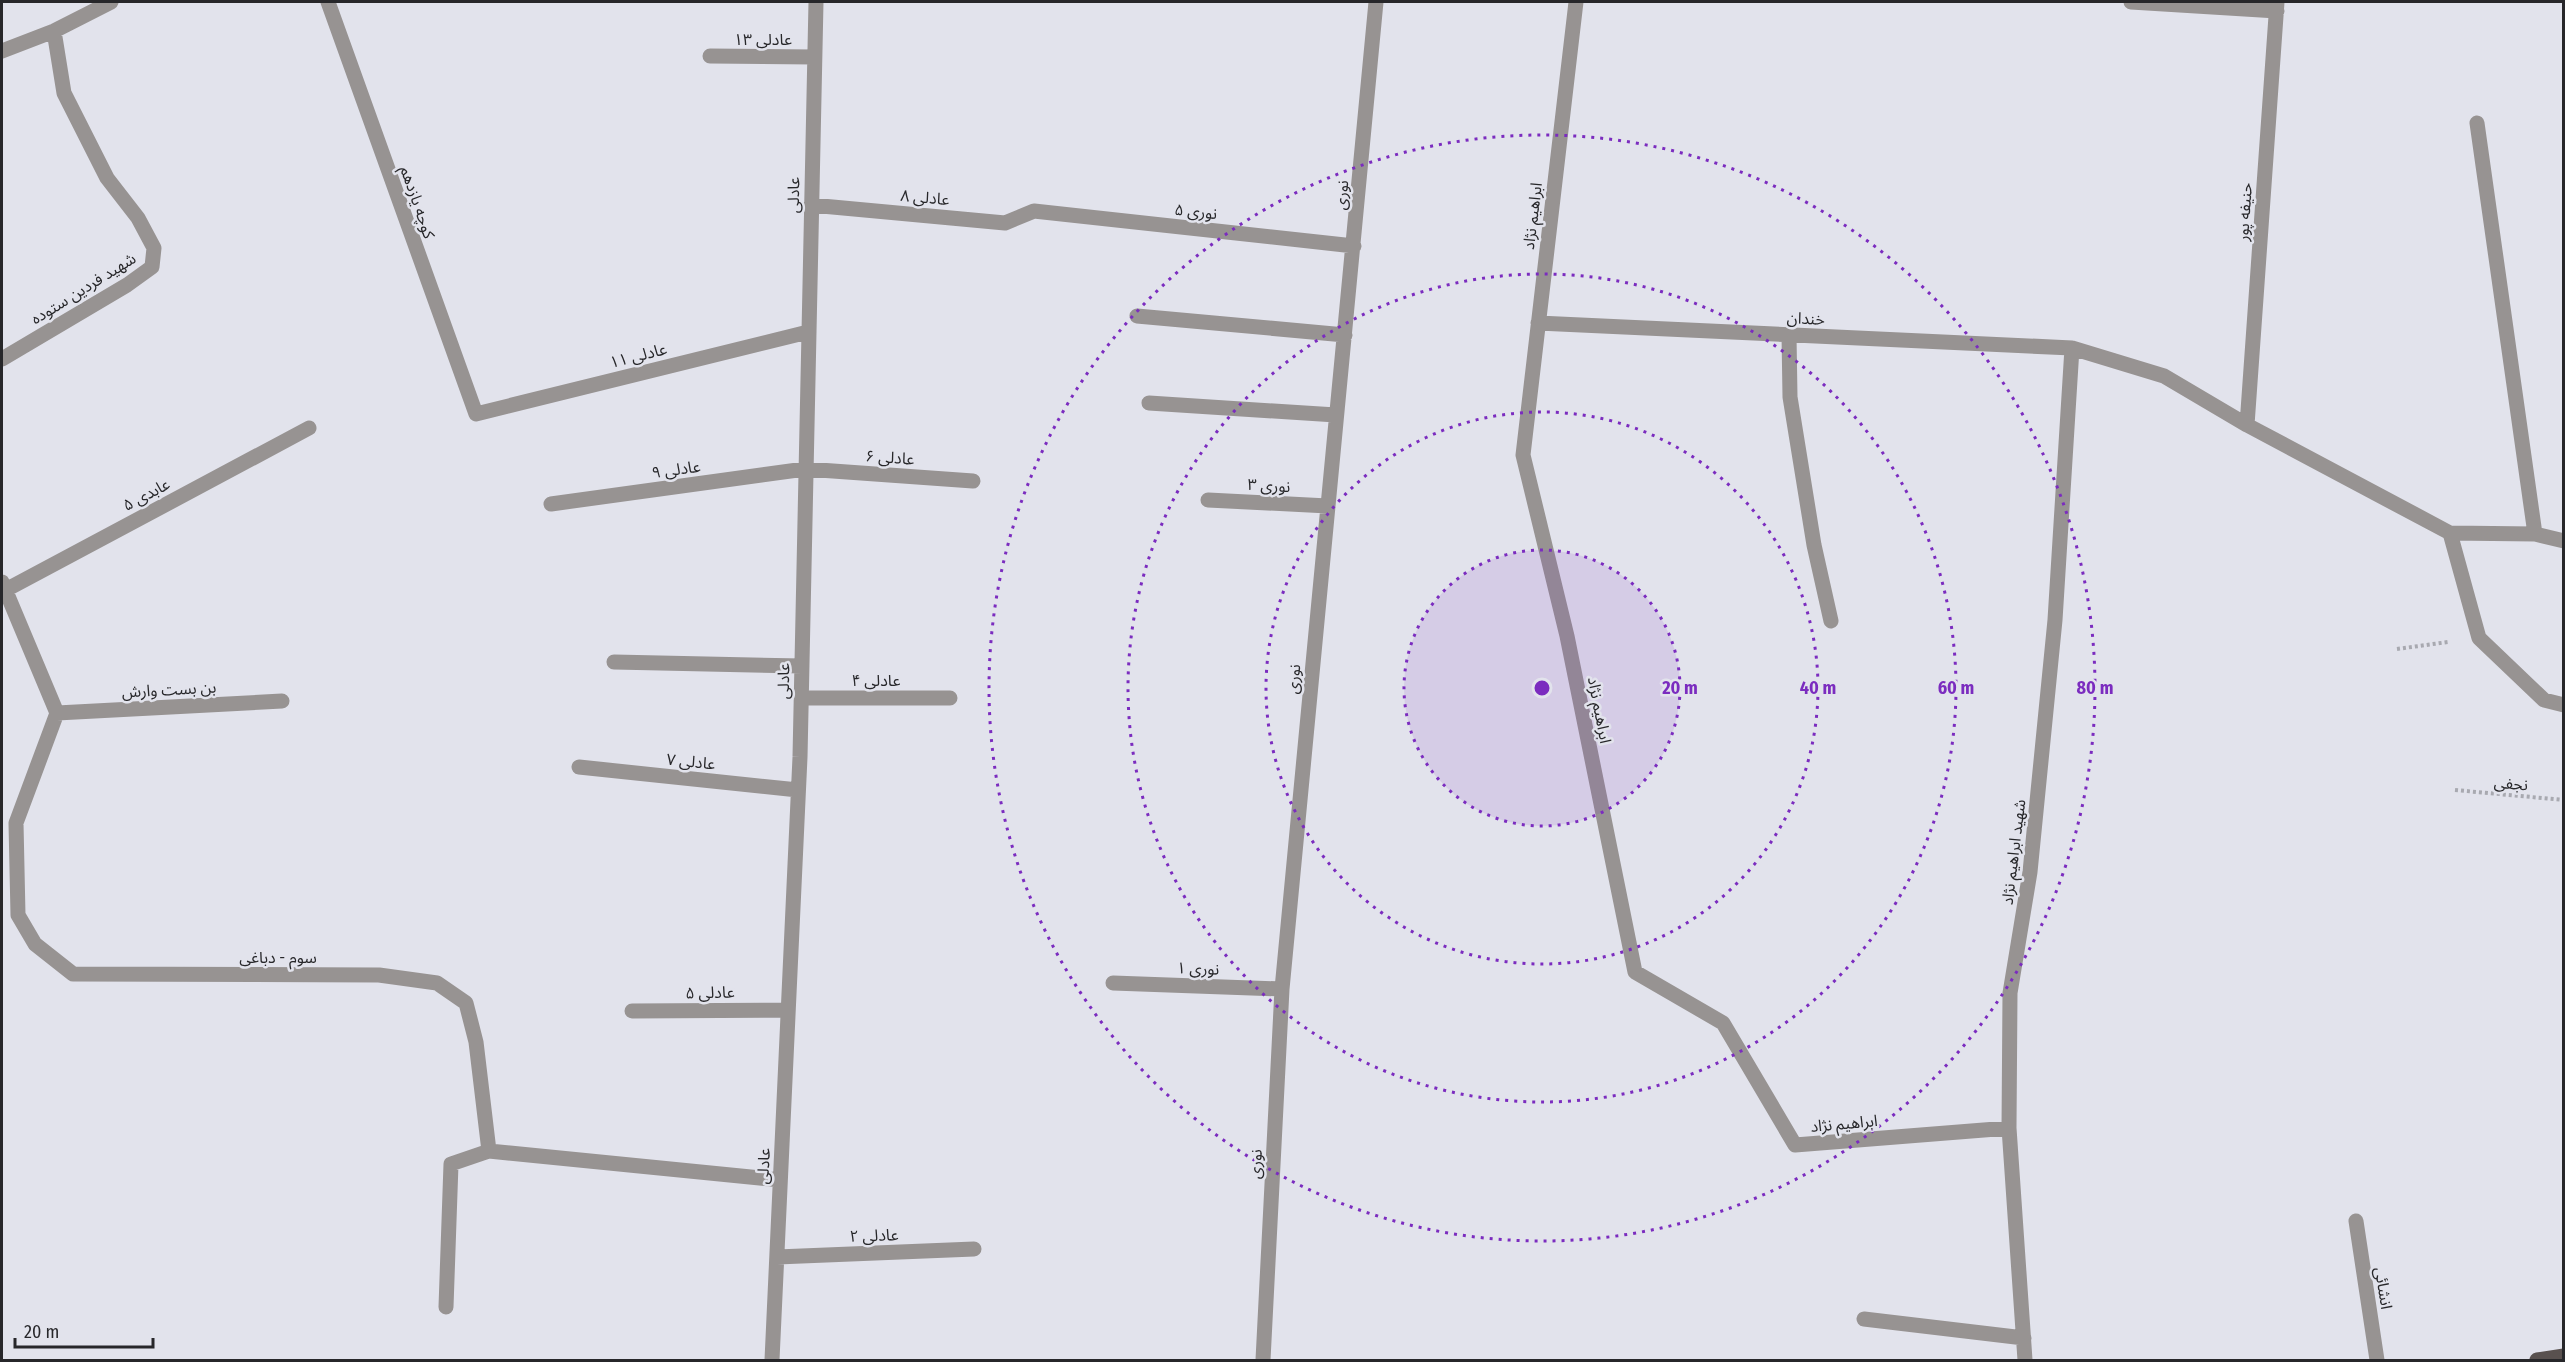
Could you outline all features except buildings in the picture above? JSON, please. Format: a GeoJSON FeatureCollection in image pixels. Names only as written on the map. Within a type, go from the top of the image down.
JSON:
{"type":"FeatureCollection","features":[{"type":"Feature","properties":{"kind":"main road"},"geometry":{"type":"LineString","coordinates":[[2537,1360],[2564,1356]]}},
{"type":"Feature","properties":{"kind":"street"},"geometry":{"type":"LineString","coordinates":[[2,51],[54,31],[111,2]]}},
{"type":"Feature","properties":{"kind":"street","name":"کوچه یازدهم"},"geometry":{"type":"LineString","coordinates":[[328,2],[476,414]]}},
{"type":"Feature","properties":{"kind":"street","name":"عادلی"},"geometry":{"type":"LineString","coordinates":[[772,1360],[801,698],[816,2]]}},
{"type":"Feature","properties":{"kind":"street","name":"نوری"},"geometry":{"type":"LineString","coordinates":[[1263,1360],[1282,989],[1376,2]]}},
{"type":"Feature","properties":{"kind":"street","name":"ابراهیم نژاد"},"geometry":{"type":"LineString","coordinates":[[1576,2],[1522,455],[1567,636],[1635,972],[1723,1023],[1795,1145],[2009,1128]]}},
{"type":"Feature","properties":{"kind":"street"},"geometry":{"type":"LineString","coordinates":[[2131,2],[2277,6]]}},
{"type":"Feature","properties":{"kind":"street","name":"حنیفه پور"},"geometry":{"type":"LineString","coordinates":[[2247,425],[2277,6]]}},
{"type":"Feature","properties":{"kind":"street","name":"شهید فردین ستوده"},"geometry":{"type":"LineString","coordinates":[[2,358],[127,285],[152,267],[154,248],[138,218],[107,178],[64,93],[54,31]]}},
{"type":"Feature","properties":{"kind":"street","name":"عادلی ۱۳"},"geometry":{"type":"LineString","coordinates":[[710,56],[814,57]]}},
{"type":"Feature","properties":{"kind":"street"},"geometry":{"type":"LineString","coordinates":[[2478,123],[2535,534]]}},
{"type":"Feature","properties":{"kind":"street","name":"عادلی ۸"},"geometry":{"type":"LineString","coordinates":[[811,205],[1005,223],[1034,211]]}},
{"type":"Feature","properties":{"kind":"street","name":"نوری ۵"},"geometry":{"type":"LineString","coordinates":[[1034,211],[1354,246]]}},
{"type":"Feature","properties":{"kind":"street"},"geometry":{"type":"LineString","coordinates":[[1137,316],[1345,335]]}},
{"type":"Feature","properties":{"kind":"street","name":"خندان"},"geometry":{"type":"LineString","coordinates":[[1538,323],[2072,348]]}},
{"type":"Feature","properties":{"kind":"street","name":"عادلی ۱۱"},"geometry":{"type":"LineString","coordinates":[[476,414],[808,332]]}},
{"type":"Feature","properties":{"kind":"street"},"geometry":{"type":"LineString","coordinates":[[1789,335],[1790,397],[1814,545],[1831,621]]}},
{"type":"Feature","properties":{"kind":"street"},"geometry":{"type":"LineString","coordinates":[[2072,348],[2164,376],[2247,425],[2450,533],[2535,534],[2564,541]]}},
{"type":"Feature","properties":{"kind":"street","name":"شهید ابراهیم نژاد"},"geometry":{"type":"LineString","coordinates":[[2025,1360],[2009,1128],[2010,993],[2030,872],[2055,620],[2072,348]]}},
{"type":"Feature","properties":{"kind":"street"},"geometry":{"type":"LineString","coordinates":[[1149,403],[1336,416]]}},
{"type":"Feature","properties":{"kind":"street","name":"عابدی ۵"},"geometry":{"type":"LineString","coordinates":[[3,587],[309,428]]}},
{"type":"Feature","properties":{"kind":"street","name":"عادلی ۶"},"geometry":{"type":"LineString","coordinates":[[805,469],[972,481]]}},
{"type":"Feature","properties":{"kind":"street","name":"عادلی ۹"},"geometry":{"type":"LineString","coordinates":[[551,504],[805,469]]}},
{"type":"Feature","properties":{"kind":"street","name":"نوری ۳"},"geometry":{"type":"LineString","coordinates":[[1208,500],[1328,506]]}},
{"type":"Feature","properties":{"kind":"street"},"geometry":{"type":"LineString","coordinates":[[2450,533],[2479,638],[2544,700],[2564,705]]}},
{"type":"Feature","properties":{"kind":"street"},"geometry":{"type":"LineString","coordinates":[[3,587],[57,713]]}},
{"type":"Feature","properties":{"kind":"street"},"geometry":{"type":"LineString","coordinates":[[614,662],[802,666]]}},
{"type":"Feature","properties":{"kind":"street","name":"عادلی ۴"},"geometry":{"type":"LineString","coordinates":[[801,698],[950,698]]}},
{"type":"Feature","properties":{"kind":"street","name":"بن بست وارش"},"geometry":{"type":"LineString","coordinates":[[57,713],[282,701]]}},
{"type":"Feature","properties":{"kind":"street","name":"سوم - دباغی"},"geometry":{"type":"LineString","coordinates":[[57,713],[16,822],[18,915],[35,944],[73,974],[379,975],[436,983],[466,1003],[476,1042],[489,1151]]}},
{"type":"Feature","properties":{"kind":"street","name":"عادلی ۷"},"geometry":{"type":"LineString","coordinates":[[579,766],[798,790]]}},
{"type":"Feature","properties":{"kind":"street","name":"نوری ۱"},"geometry":{"type":"LineString","coordinates":[[1113,983],[1282,989]]}},
{"type":"Feature","properties":{"kind":"street","name":"عادلی ۵"},"geometry":{"type":"LineString","coordinates":[[632,1011],[788,1010]]}},
{"type":"Feature","properties":{"kind":"street"},"geometry":{"type":"LineString","coordinates":[[446,1307],[451,1164],[489,1151],[780,1180]]}},
{"type":"Feature","properties":{"kind":"street","name":"انشائی"},"geometry":{"type":"LineString","coordinates":[[2356,1221],[2377,1360]]}},
{"type":"Feature","properties":{"kind":"street","name":"عادلی ۲"},"geometry":{"type":"LineString","coordinates":[[777,1257],[974,1250]]}},
{"type":"Feature","properties":{"kind":"street"},"geometry":{"type":"LineString","coordinates":[[1864,1319],[2024,1338]]}},
{"type":"Feature","properties":{"kind":"path"},"geometry":{"type":"LineString","coordinates":[[2397,648],[2479,638]]}},
{"type":"Feature","properties":{"kind":"path","name":"نجفی"},"geometry":{"type":"LineString","coordinates":[[2456,790],[2564,800]]}}]}
